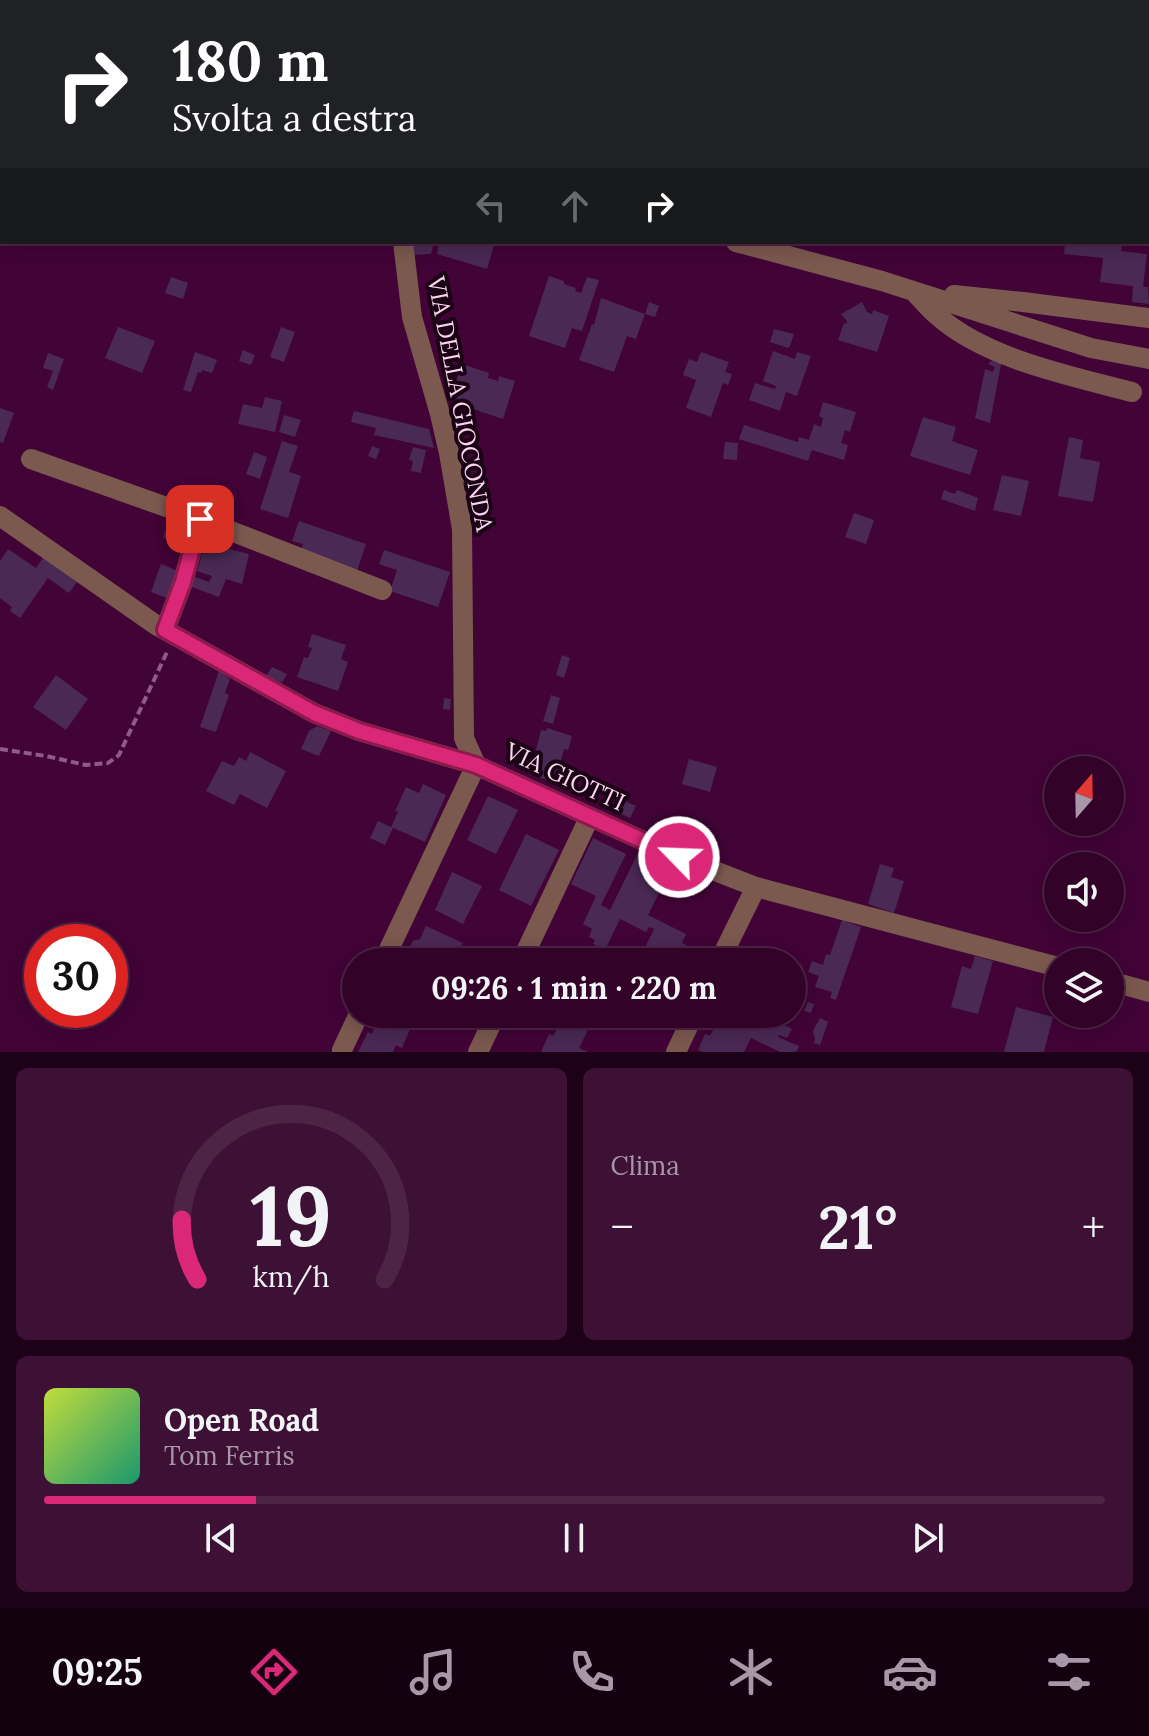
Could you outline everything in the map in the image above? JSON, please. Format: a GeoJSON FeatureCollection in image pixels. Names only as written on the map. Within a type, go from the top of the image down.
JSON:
{"type":"FeatureCollection","features":[{"type":"Feature","properties":{"kind":"street","name":"VIA DELLA GIOCONDA"},"geometry":{"type":"LineString","coordinates":[[403,244],[412,317],[440,414],[462,529],[464,738],[476,765]]}},
{"type":"Feature","properties":{"kind":"street"},"geometry":{"type":"LineString","coordinates":[[743,244],[914,292],[1091,348],[1149,359]]}},
{"type":"Feature","properties":{"kind":"street"},"geometry":{"type":"LineString","coordinates":[[914,292],[1149,318]]}},
{"type":"Feature","properties":{"kind":"street"},"geometry":{"type":"LineString","coordinates":[[914,292],[939,318],[982,346],[1034,365],[1132,392]]}},
{"type":"Feature","properties":{"kind":"street"},"geometry":{"type":"LineString","coordinates":[[31,459],[200,519],[382,590]]}},
{"type":"Feature","properties":{"kind":"street","name":"VIA GIOTTI"},"geometry":{"type":"LineString","coordinates":[[0,516],[170,632],[314,713],[359,731],[476,765],[589,818],[756,887],[1044,963]]}},
{"type":"Feature","properties":{"kind":"street"},"geometry":{"type":"LineString","coordinates":[[170,632],[200,519]]}},
{"type":"Feature","properties":{"kind":"street"},"geometry":{"type":"LineString","coordinates":[[390,948],[476,765]]}},
{"type":"Feature","properties":{"kind":"street"},"geometry":{"type":"LineString","coordinates":[[528,948],[589,818]]}},
{"type":"Feature","properties":{"kind":"street"},"geometry":{"type":"LineString","coordinates":[[726,948],[756,887]]}},
{"type":"Feature","properties":{"kind":"street"},"geometry":{"type":"LineString","coordinates":[[1124,985],[1149,992]]}},
{"type":"Feature","properties":{"kind":"street"},"geometry":{"type":"LineString","coordinates":[[342,1050],[352,1028]]}},
{"type":"Feature","properties":{"kind":"street"},"geometry":{"type":"LineString","coordinates":[[478,1052],[489,1028]]}},
{"type":"Feature","properties":{"kind":"street"},"geometry":{"type":"LineString","coordinates":[[676,1052],[687,1028]]}},
{"type":"Feature","properties":{"kind":"path"},"geometry":{"type":"LineString","coordinates":[[0,749],[86,765],[108,763],[119,755],[170,632]]}},
{"type":"Feature","properties":{"kind":"building"},"geometry":{"type":"Polygon","coordinates":[[[413,244],[434,244],[431,254],[413,255],[413,244]]]}},
{"type":"Feature","properties":{"kind":"building"},"geometry":{"type":"Polygon","coordinates":[[[439,244],[494,244],[487,269],[437,254],[439,244]]]}},
{"type":"Feature","properties":{"kind":"building"},"geometry":{"type":"Polygon","coordinates":[[[1065,244],[1113,244],[1122,245],[1121,251],[1147,254],[1143,287],[1148,287],[1149,304],[1132,302],[1133,286],[1100,282],[1103,258],[1064,254],[1065,244]]]}},
{"type":"Feature","properties":{"kind":"building"},"geometry":{"type":"Polygon","coordinates":[[[549,276],[564,281],[564,284],[581,293],[587,277],[599,280],[582,331],[572,328],[565,348],[529,336],[549,276]]]}},
{"type":"Feature","properties":{"kind":"building"},"geometry":{"type":"Polygon","coordinates":[[[171,277],[188,283],[183,299],[165,293],[171,277]]]}},
{"type":"Feature","properties":{"kind":"building"},"geometry":{"type":"Polygon","coordinates":[[[601,298],[645,314],[636,339],[627,336],[614,372],[579,360],[594,325],[601,298]]]}},
{"type":"Feature","properties":{"kind":"building"},"geometry":{"type":"Polygon","coordinates":[[[649,302],[659,306],[655,317],[645,314],[649,302]]]}},
{"type":"Feature","properties":{"kind":"building"},"geometry":{"type":"Polygon","coordinates":[[[862,302],[867,312],[872,314],[873,310],[889,316],[877,352],[838,340],[847,321],[841,314],[862,302]]]}},
{"type":"Feature","properties":{"kind":"building"},"geometry":{"type":"Polygon","coordinates":[[[118,327],[155,341],[142,373],[105,358],[118,327]]]}},
{"type":"Feature","properties":{"kind":"building"},"geometry":{"type":"Polygon","coordinates":[[[281,327],[295,332],[284,362],[270,357],[281,327]]]}},
{"type":"Feature","properties":{"kind":"building"},"geometry":{"type":"Polygon","coordinates":[[[774,329],[794,334],[788,348],[770,342],[774,329]]]}},
{"type":"Feature","properties":{"kind":"building"},"geometry":{"type":"Polygon","coordinates":[[[243,350],[255,355],[251,365],[239,361],[243,350]]]}},
{"type":"Feature","properties":{"kind":"building"},"geometry":{"type":"Polygon","coordinates":[[[773,351],[795,359],[797,352],[811,356],[797,396],[786,392],[780,411],[749,400],[755,383],[775,389],[776,386],[763,381],[773,351]]]}},
{"type":"Feature","properties":{"kind":"building"},"geometry":{"type":"Polygon","coordinates":[[[195,352],[217,360],[212,373],[198,372],[191,392],[183,390],[195,352]]]}},
{"type":"Feature","properties":{"kind":"building"},"geometry":{"type":"Polygon","coordinates":[[[701,352],[729,362],[725,372],[732,374],[728,385],[723,383],[711,417],[686,408],[696,380],[683,375],[689,359],[697,362],[701,352]]]}},
{"type":"Feature","properties":{"kind":"building"},"geometry":{"type":"Polygon","coordinates":[[[48,353],[64,359],[53,390],[47,387],[53,371],[43,368],[48,353]]]}},
{"type":"Feature","properties":{"kind":"building"},"geometry":{"type":"Polygon","coordinates":[[[996,357],[1002,359],[990,423],[975,418],[985,369],[993,372],[995,367],[988,364],[996,357]]]}},
{"type":"Feature","properties":{"kind":"building"},"geometry":{"type":"Polygon","coordinates":[[[462,364],[489,373],[488,378],[498,381],[499,376],[515,381],[503,419],[461,405],[453,391],[462,364]]]}},
{"type":"Feature","properties":{"kind":"building"},"geometry":{"type":"Polygon","coordinates":[[[265,397],[282,401],[275,432],[238,424],[243,404],[262,408],[265,397]]]}},
{"type":"Feature","properties":{"kind":"building"},"geometry":{"type":"Polygon","coordinates":[[[823,402],[856,412],[850,432],[845,430],[841,443],[848,445],[844,460],[812,450],[808,461],[739,439],[744,425],[798,442],[799,437],[809,440],[814,424],[821,427],[823,418],[819,416],[823,402]]]}},
{"type":"Feature","properties":{"kind":"building"},"geometry":{"type":"Polygon","coordinates":[[[0,408],[14,413],[3,443],[0,442],[0,408]]]}},
{"type":"Feature","properties":{"kind":"building"},"geometry":{"type":"Polygon","coordinates":[[[354,411],[429,429],[434,448],[374,435],[376,428],[351,422],[354,411]]]}},
{"type":"Feature","properties":{"kind":"building"},"geometry":{"type":"Polygon","coordinates":[[[284,415],[301,420],[295,437],[279,432],[284,415]]]}},
{"type":"Feature","properties":{"kind":"building"},"geometry":{"type":"Polygon","coordinates":[[[923,417],[956,427],[952,441],[978,450],[970,475],[910,456],[923,417]]]}},
{"type":"Feature","properties":{"kind":"building"},"geometry":{"type":"Polygon","coordinates":[[[1069,437],[1083,440],[1080,458],[1100,462],[1093,502],[1058,496],[1069,437]]]}},
{"type":"Feature","properties":{"kind":"building"},"geometry":{"type":"Polygon","coordinates":[[[282,441],[298,446],[289,472],[301,476],[288,518],[260,509],[282,441]]]}},
{"type":"Feature","properties":{"kind":"building"},"geometry":{"type":"Polygon","coordinates":[[[725,442],[738,443],[737,460],[723,459],[725,442]]]}},
{"type":"Feature","properties":{"kind":"building"},"geometry":{"type":"Polygon","coordinates":[[[372,446],[380,449],[376,459],[368,456],[372,446]]]}},
{"type":"Feature","properties":{"kind":"building"},"geometry":{"type":"Polygon","coordinates":[[[413,447],[426,450],[421,473],[411,471],[413,461],[409,460],[413,447]]]}},
{"type":"Feature","properties":{"kind":"building"},"geometry":{"type":"Polygon","coordinates":[[[254,452],[267,457],[260,479],[246,474],[254,452]]]}},
{"type":"Feature","properties":{"kind":"building"},"geometry":{"type":"Polygon","coordinates":[[[1002,475],[1029,481],[1021,516],[993,510],[1002,475]]]}},
{"type":"Feature","properties":{"kind":"building"},"geometry":{"type":"Polygon","coordinates":[[[944,490],[955,494],[957,490],[978,498],[975,511],[941,499],[944,490]]]}},
{"type":"Feature","properties":{"kind":"building"},"geometry":{"type":"Polygon","coordinates":[[[854,513],[874,520],[866,544],[845,537],[854,513]]]}},
{"type":"Feature","properties":{"kind":"building"},"geometry":{"type":"Polygon","coordinates":[[[299,521],[366,544],[357,571],[300,552],[303,544],[292,541],[299,521]]]}},
{"type":"Feature","properties":{"kind":"building"},"geometry":{"type":"Polygon","coordinates":[[[168,523],[181,527],[176,542],[163,538],[168,523]]]}},
{"type":"Feature","properties":{"kind":"building"},"geometry":{"type":"Polygon","coordinates":[[[205,543],[249,554],[242,584],[226,579],[219,597],[186,585],[190,575],[209,582],[212,576],[197,571],[205,543]]]}},
{"type":"Feature","properties":{"kind":"building"},"geometry":{"type":"Polygon","coordinates":[[[8,549],[36,568],[43,558],[77,582],[69,593],[48,578],[20,618],[0,598],[0,561],[8,549]]]}},
{"type":"Feature","properties":{"kind":"building"},"geometry":{"type":"Polygon","coordinates":[[[384,550],[450,572],[438,607],[390,591],[397,570],[379,564],[384,550]]]}},
{"type":"Feature","properties":{"kind":"building"},"geometry":{"type":"Polygon","coordinates":[[[161,564],[178,571],[170,599],[151,592],[161,564]]]}},
{"type":"Feature","properties":{"kind":"building"},"geometry":{"type":"Polygon","coordinates":[[[312,634],[346,645],[341,659],[348,662],[338,691],[297,677],[304,657],[308,658],[312,648],[308,647],[312,634]]]}},
{"type":"Feature","properties":{"kind":"building"},"geometry":{"type":"Polygon","coordinates":[[[562,655],[570,658],[564,678],[556,675],[562,655]]]}},
{"type":"Feature","properties":{"kind":"building"},"geometry":{"type":"Polygon","coordinates":[[[272,667],[287,674],[282,683],[266,676],[272,667]]]}},
{"type":"Feature","properties":{"kind":"building"},"geometry":{"type":"Polygon","coordinates":[[[219,671],[230,679],[225,693],[229,695],[216,732],[200,727],[219,671]]]}},
{"type":"Feature","properties":{"kind":"building"},"geometry":{"type":"Polygon","coordinates":[[[56,675],[88,699],[66,730],[33,707],[56,675]]]}},
{"type":"Feature","properties":{"kind":"building"},"geometry":{"type":"Polygon","coordinates":[[[551,695],[560,698],[553,724],[543,721],[551,695]]]}},
{"type":"Feature","properties":{"kind":"building"},"geometry":{"type":"Polygon","coordinates":[[[444,698],[451,699],[450,710],[443,709],[444,698]]]}},
{"type":"Feature","properties":{"kind":"building"},"geometry":{"type":"Polygon","coordinates":[[[317,726],[331,731],[319,756],[301,749],[309,731],[317,726]]]}},
{"type":"Feature","properties":{"kind":"building"},"geometry":{"type":"Polygon","coordinates":[[[547,728],[572,736],[568,750],[564,749],[555,784],[530,773],[541,730],[546,731],[547,728]]]}},
{"type":"Feature","properties":{"kind":"building"},"geometry":{"type":"Polygon","coordinates":[[[250,752],[286,771],[267,808],[240,794],[234,805],[206,791],[222,761],[234,766],[239,757],[246,761],[250,752]]]}},
{"type":"Feature","properties":{"kind":"building"},"geometry":{"type":"Polygon","coordinates":[[[689,759],[717,767],[710,792],[682,784],[689,759]]]}},
{"type":"Feature","properties":{"kind":"building"},"geometry":{"type":"Polygon","coordinates":[[[423,784],[446,795],[425,842],[391,827],[406,787],[419,793],[423,784]]]}},
{"type":"Feature","properties":{"kind":"building"},"geometry":{"type":"Polygon","coordinates":[[[488,796],[518,810],[496,854],[467,840],[488,796]]]}},
{"type":"Feature","properties":{"kind":"building"},"geometry":{"type":"Polygon","coordinates":[[[620,799],[636,806],[630,818],[615,811],[620,799]]]}},
{"type":"Feature","properties":{"kind":"building"},"geometry":{"type":"Polygon","coordinates":[[[378,821],[393,828],[385,845],[370,838],[378,821]]]}},
{"type":"Feature","properties":{"kind":"building"},"geometry":{"type":"Polygon","coordinates":[[[662,821],[670,824],[668,836],[658,832],[662,821]]]}},
{"type":"Feature","properties":{"kind":"building"},"geometry":{"type":"Polygon","coordinates":[[[526,834],[559,850],[531,906],[499,890],[526,834]]]}},
{"type":"Feature","properties":{"kind":"building"},"geometry":{"type":"Polygon","coordinates":[[[593,838],[626,854],[601,905],[610,910],[639,851],[673,865],[648,915],[686,934],[682,943],[692,948],[645,948],[654,929],[649,927],[646,932],[620,919],[606,948],[593,944],[595,940],[589,937],[592,929],[583,924],[596,896],[571,884],[593,838]]]}},
{"type":"Feature","properties":{"kind":"building"},"geometry":{"type":"Polygon","coordinates":[[[880,864],[894,868],[891,877],[904,881],[894,913],[868,904],[880,864]]]}},
{"type":"Feature","properties":{"kind":"building"},"geometry":{"type":"Polygon","coordinates":[[[452,872],[482,886],[463,924],[435,910],[452,872]]]}},
{"type":"Feature","properties":{"kind":"building"},"geometry":{"type":"Polygon","coordinates":[[[842,920],[861,927],[836,1000],[830,998],[832,992],[815,987],[819,976],[808,972],[812,961],[823,965],[826,954],[830,955],[842,920]]]}},
{"type":"Feature","properties":{"kind":"building"},"geometry":{"type":"Polygon","coordinates":[[[426,926],[463,943],[460,948],[410,948],[413,941],[420,939],[426,926]]]}},
{"type":"Feature","properties":{"kind":"building"},"geometry":{"type":"Polygon","coordinates":[[[975,956],[993,961],[978,1014],[951,1007],[962,966],[971,969],[975,956]]]}},
{"type":"Feature","properties":{"kind":"building"},"geometry":{"type":"Polygon","coordinates":[[[808,1002],[814,1004],[811,1013],[806,1012],[808,1002]]]}},
{"type":"Feature","properties":{"kind":"building"},"geometry":{"type":"Polygon","coordinates":[[[1016,1007],[1044,1015],[1044,1028],[1050,1028],[1044,1052],[1004,1052],[1016,1007]]]}},
{"type":"Feature","properties":{"kind":"building"},"geometry":{"type":"Polygon","coordinates":[[[820,1018],[828,1022],[820,1045],[814,1043],[813,1031],[820,1018]]]}},
{"type":"Feature","properties":{"kind":"building"},"geometry":{"type":"Polygon","coordinates":[[[375,1028],[410,1028],[402,1048],[396,1045],[393,1052],[358,1052],[368,1032],[372,1034],[375,1028]]]}},
{"type":"Feature","properties":{"kind":"building"},"geometry":{"type":"Polygon","coordinates":[[[557,1028],[589,1028],[579,1048],[588,1052],[541,1052],[549,1034],[553,1036],[557,1028]]]}},
{"type":"Feature","properties":{"kind":"building"},"geometry":{"type":"Polygon","coordinates":[[[714,1028],[790,1028],[787,1038],[778,1037],[799,1046],[796,1052],[780,1052],[751,1038],[744,1052],[698,1050],[705,1034],[710,1036],[714,1028]]]}},
{"type":"Feature","properties":{"kind":"route"},"geometry":{"type":"LineString","coordinates":[[200,519],[183,582],[165,630],[314,713],[359,731],[476,765],[679,857]]}}]}
